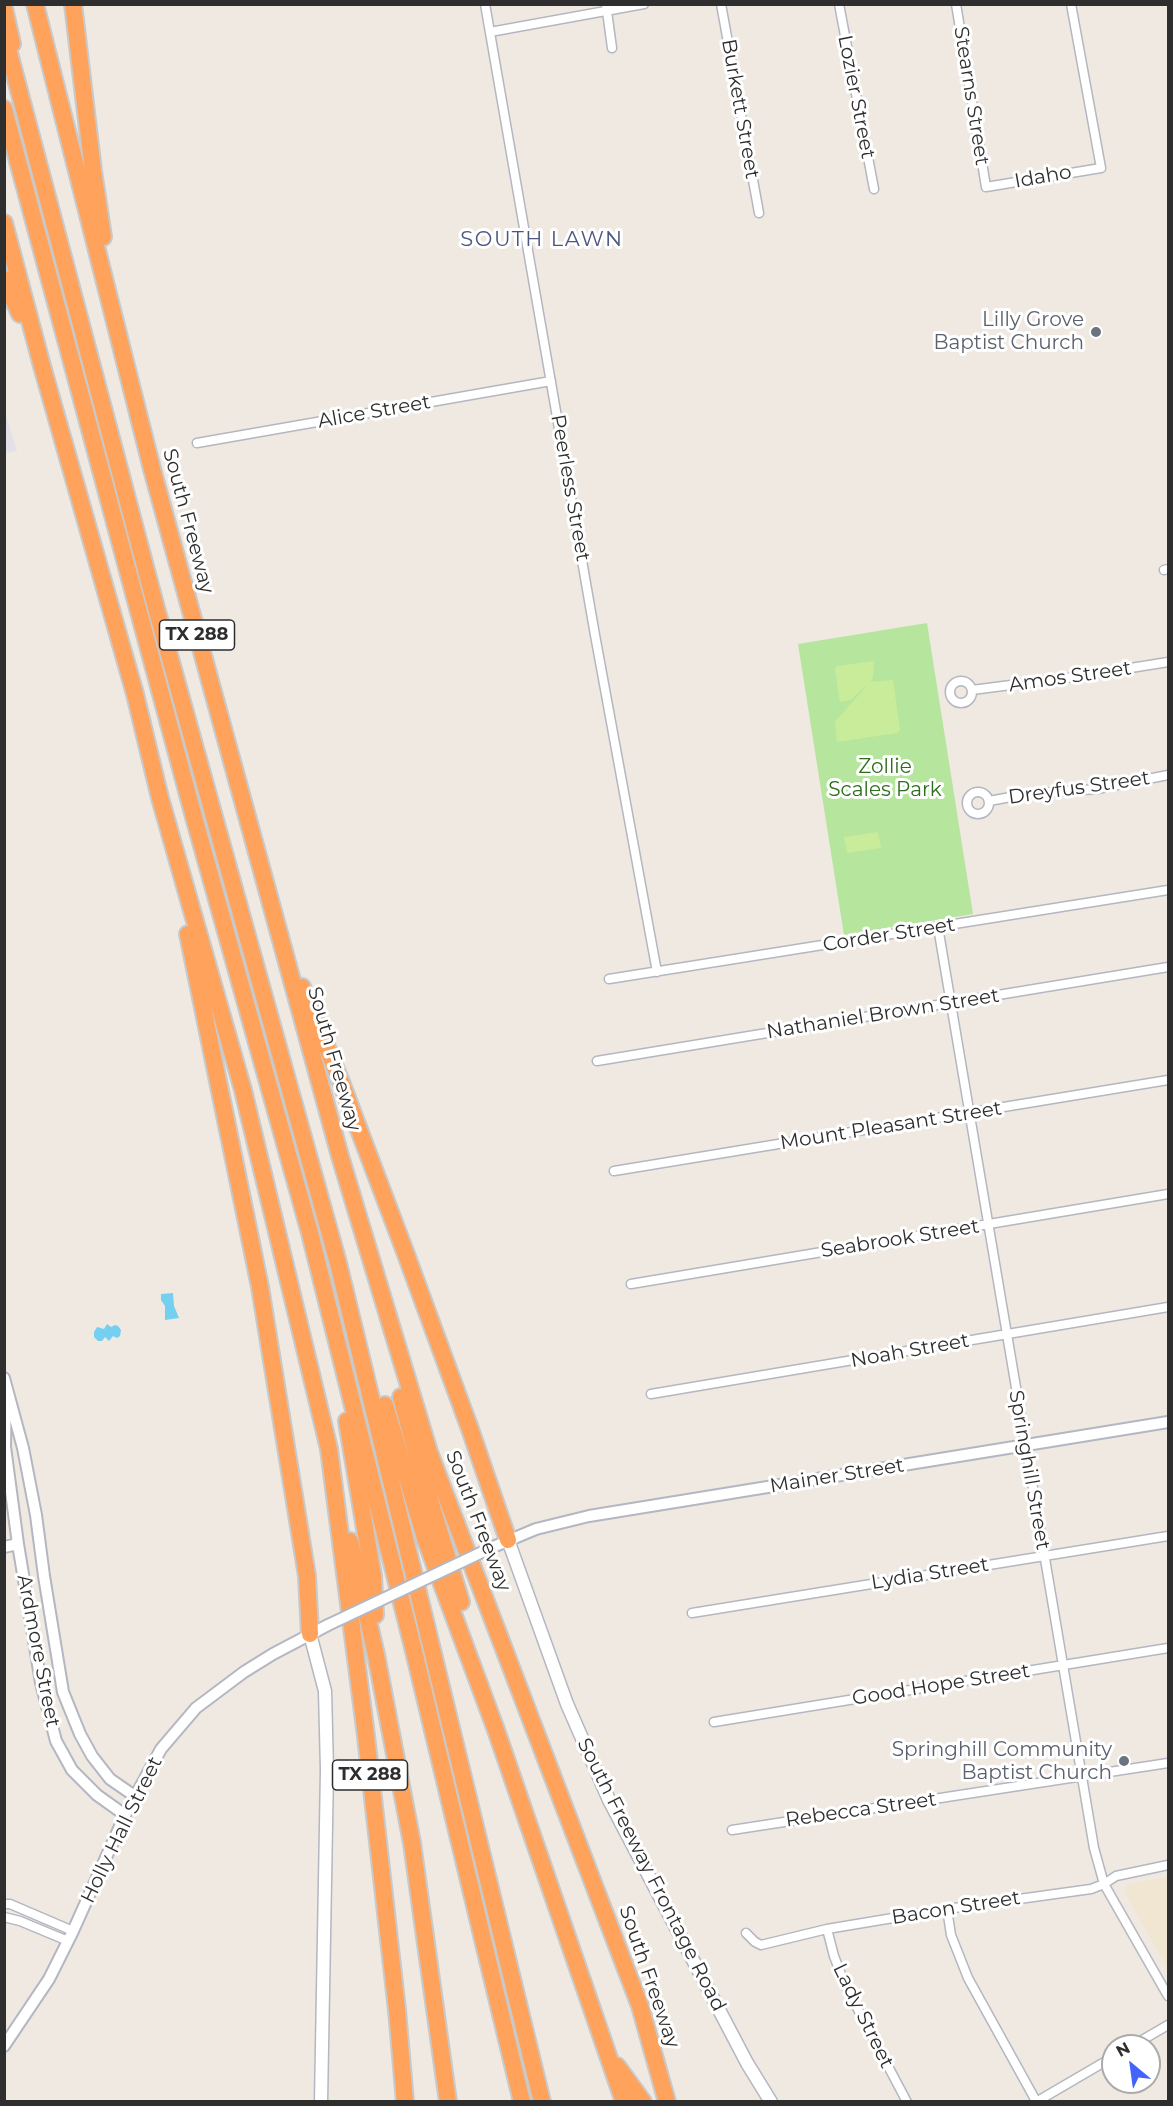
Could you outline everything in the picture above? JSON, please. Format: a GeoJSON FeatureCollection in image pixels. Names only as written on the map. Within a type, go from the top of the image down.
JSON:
{"type":"FeatureCollection","features":[{"type":"Feature","properties":{"kind":"highway","name":"South Freeway"},"geometry":{"type":"LineString","coordinates":[[35,4],[152,470],[317,1077],[429,1452],[640,2006],[667,2102]]}},
{"type":"Feature","properties":{"kind":"highway"},"geometry":{"type":"LineString","coordinates":[[73,4],[93,171],[121,345]]}},
{"type":"Feature","properties":{"kind":"highway"},"geometry":{"type":"LineString","coordinates":[[4,8],[33,145]]}},
{"type":"Feature","properties":{"kind":"highway"},"geometry":{"type":"LineString","coordinates":[[4,34],[153,597],[338,1263],[542,2102]]}},
{"type":"Feature","properties":{"kind":"highway"},"geometry":{"type":"LineString","coordinates":[[4,109],[194,818],[310,1233],[414,1651],[522,2102]]}},
{"type":"Feature","properties":{"kind":"highway"},"geometry":{"type":"LineString","coordinates":[[4,119],[15,150]]}},
{"type":"Feature","properties":{"kind":"highway","name":"TX 288"},"geometry":{"type":"LineString","coordinates":[[4,222],[42,366],[135,694],[160,798],[243,1090],[328,1449],[366,1736],[405,2102]]}},
{"type":"Feature","properties":{"kind":"highway"},"geometry":{"type":"LineString","coordinates":[[4,279],[42,366]]}},
{"type":"Feature","properties":{"kind":"highway"},"geometry":{"type":"LineString","coordinates":[[160,798],[254,1257],[307,1576],[310,1634]]}},
{"type":"Feature","properties":{"kind":"highway"},"geometry":{"type":"LineString","coordinates":[[276,925],[345,1093],[470,1429],[500,1543]]}},
{"type":"Feature","properties":{"kind":"highway"},"geometry":{"type":"LineString","coordinates":[[310,1233],[310,1264],[341,1387],[368,1540],[373,1576],[376,1655]]}},
{"type":"Feature","properties":{"kind":"highway"},"geometry":{"type":"LineString","coordinates":[[366,1242],[395,1375],[496,1730]]}},
{"type":"Feature","properties":{"kind":"highway"},"geometry":{"type":"LineString","coordinates":[[364,1364],[384,1403],[425,1538],[496,1730],[609,2056],[635,2099]]}},
{"type":"Feature","properties":{"kind":"highway"},"geometry":{"type":"LineString","coordinates":[[328,1449],[376,1655],[412,1843],[446,2102]]}},
{"type":"Feature","properties":{"kind":"main road","name":"South Freeway Frontage Road"},"geometry":{"type":"LineString","coordinates":[[500,1543],[609,1800],[739,2047],[771,2102]]}},
{"type":"Feature","properties":{"kind":"main road"},"geometry":{"type":"LineString","coordinates":[[310,1634],[325,1690],[327,1770],[321,2102]]}},
{"type":"Feature","properties":{"kind":"street","name":"Peerless Street"},"geometry":{"type":"LineString","coordinates":[[485,4],[595,635],[657,972]]}},
{"type":"Feature","properties":{"kind":"street"},"geometry":{"type":"LineString","coordinates":[[490,32],[606,8],[644,4]]}},
{"type":"Feature","properties":{"kind":"street","name":"Burkett Street"},"geometry":{"type":"LineString","coordinates":[[722,4],[759,213]]}},
{"type":"Feature","properties":{"kind":"street","name":"Lozier Street"},"geometry":{"type":"LineString","coordinates":[[839,4],[874,189]]}},
{"type":"Feature","properties":{"kind":"street","name":"Stearns Street"},"geometry":{"type":"LineString","coordinates":[[956,4],[986,187]]}},
{"type":"Feature","properties":{"kind":"street","name":"Idaho"},"geometry":{"type":"LineString","coordinates":[[986,187],[1101,168],[1071,4]]}},
{"type":"Feature","properties":{"kind":"street"},"geometry":{"type":"LineString","coordinates":[[606,8],[612,48]]}},
{"type":"Feature","properties":{"kind":"street","name":"Alice Street"},"geometry":{"type":"LineString","coordinates":[[197,443],[551,381]]}},
{"type":"Feature","properties":{"kind":"street","name":"Amos Street"},"geometry":{"type":"LineString","coordinates":[[972,690],[1168,662]]}},
{"type":"Feature","properties":{"kind":"street","name":"Dreyfus Street"},"geometry":{"type":"LineString","coordinates":[[989,801],[1027,794],[1097,789],[1168,776]]}},
{"type":"Feature","properties":{"kind":"street","name":"Corder Street"},"geometry":{"type":"LineString","coordinates":[[609,979],[1168,890]]}},
{"type":"Feature","properties":{"kind":"street","name":"Springhill Street"},"geometry":{"type":"LineString","coordinates":[[938,927],[1094,1848],[1104,1884],[1168,1996]]}},
{"type":"Feature","properties":{"kind":"street","name":"Nathaniel Brown Street"},"geometry":{"type":"LineString","coordinates":[[597,1061],[1168,967]]}},
{"type":"Feature","properties":{"kind":"street","name":"Mount Pleasant Street"},"geometry":{"type":"LineString","coordinates":[[615,1171],[1168,1080]]}},
{"type":"Feature","properties":{"kind":"street","name":"Seabrook Street"},"geometry":{"type":"LineString","coordinates":[[631,1284],[1168,1194]]}},
{"type":"Feature","properties":{"kind":"street","name":"Noah Street"},"geometry":{"type":"LineString","coordinates":[[651,1394],[1168,1307]]}},
{"type":"Feature","properties":{"kind":"street","name":"Ardmore Street"},"geometry":{"type":"LineString","coordinates":[[5,1383],[5,1447],[18,1544],[45,1699],[56,1742],[72,1770],[97,1796],[125,1815]]}},
{"type":"Feature","properties":{"kind":"street","name":"Ardmore Street"},"geometry":{"type":"LineString","coordinates":[[5,1383],[23,1448],[36,1515],[44,1576],[65,1695],[80,1734],[92,1756],[110,1779],[136,1797]]}},
{"type":"Feature","properties":{"kind":"street","name":"Mainer Street"},"geometry":{"type":"LineString","coordinates":[[500,1543],[536,1529],[589,1516],[1168,1422]]}},
{"type":"Feature","properties":{"kind":"street","name":"Lydia Street"},"geometry":{"type":"LineString","coordinates":[[692,1613],[1168,1536]]}},
{"type":"Feature","properties":{"kind":"street","name":"Holly Hall Street"},"geometry":{"type":"LineString","coordinates":[[4,2046],[49,1978],[71,1936],[125,1815],[160,1749],[196,1708],[244,1672],[310,1634],[500,1543]]}},
{"type":"Feature","properties":{"kind":"street"},"geometry":{"type":"LineString","coordinates":[[4,1547],[18,1544]]}},
{"type":"Feature","properties":{"kind":"street","name":"Good Hope Street"},"geometry":{"type":"LineString","coordinates":[[714,1722],[1168,1648]]}},
{"type":"Feature","properties":{"kind":"street"},"geometry":{"type":"LineString","coordinates":[[45,1699],[65,1695]]}},
{"type":"Feature","properties":{"kind":"street","name":"Rebecca Street"},"geometry":{"type":"LineString","coordinates":[[732,1830],[1168,1763]]}},
{"type":"Feature","properties":{"kind":"street","name":"Bacon Street"},"geometry":{"type":"LineString","coordinates":[[746,1933],[755,1942],[761,1944],[827,1929],[1090,1889],[1116,1876],[1168,1865]]}},
{"type":"Feature","properties":{"kind":"street"},"geometry":{"type":"LineString","coordinates":[[4,1904],[10,1904],[71,1936]]}},
{"type":"Feature","properties":{"kind":"street"},"geometry":{"type":"LineString","coordinates":[[947,1909],[951,1935],[968,1978],[1036,2101],[1101,2064]]}},
{"type":"Feature","properties":{"kind":"street"},"geometry":{"type":"LineString","coordinates":[[4,1917],[71,1936]]}},
{"type":"Feature","properties":{"kind":"street","name":"Lady Street"},"geometry":{"type":"LineString","coordinates":[[827,1929],[845,1985],[907,2102]]}},
{"type":"Feature","properties":{"kind":"street"},"geometry":{"type":"LineString","coordinates":[[1153,2034],[1168,2025]]}},
{"type":"Feature","properties":{"kind":"shaded area"},"geometry":{"type":"Polygon","coordinates":[[[4,409],[17,451],[5,453],[4,453],[4,409]]]}},
{"type":"Feature","properties":{"kind":"shaded area"},"geometry":{"type":"Polygon","coordinates":[[[1168,1877],[1168,1969],[1125,1893],[1128,1884],[1168,1877]]]}},
{"type":"Feature","properties":{"kind":"green space","name":"Zollie Scales Park"},"geometry":{"type":"Polygon","coordinates":[[[927,623],[973,914],[844,935],[798,644],[927,623]]]}},
{"type":"Feature","properties":{"kind":"green space"},"geometry":{"type":"Polygon","coordinates":[[[874,661],[873,678],[870,682],[893,680],[900,730],[897,733],[837,742],[835,722],[868,684],[851,700],[840,702],[835,669],[837,666],[874,661]]]}},
{"type":"Feature","properties":{"kind":"green space"},"geometry":{"type":"Polygon","coordinates":[[[878,832],[881,848],[847,853],[844,837],[878,832]]]}},
{"type":"Feature","properties":{"kind":"water"},"geometry":{"type":"Polygon","coordinates":[[[173,1293],[174,1306],[179,1318],[165,1320],[165,1306],[161,1300],[161,1294],[173,1293]]]}},
{"type":"Feature","properties":{"kind":"water"},"geometry":{"type":"Polygon","coordinates":[[[107,1324],[111,1327],[118,1326],[121,1330],[120,1336],[117,1338],[113,1336],[109,1341],[105,1337],[102,1341],[98,1341],[94,1337],[94,1332],[97,1327],[104,1329],[107,1324]]]}},
{"type":"Feature","properties":{"kind":"place","name":"Lilly Grove Baptist Church"},"geometry":{"type":"Point","coordinates":[1096,332]}},
{"type":"Feature","properties":{"kind":"place","name":"Springhill Community Baptist Church"},"geometry":{"type":"Point","coordinates":[1124,1761]}},
{"type":"Feature","properties":{"kind":"district","name":"SOUTH LAWN"},"geometry":{"type":"Point","coordinates":[542,240]}}]}
